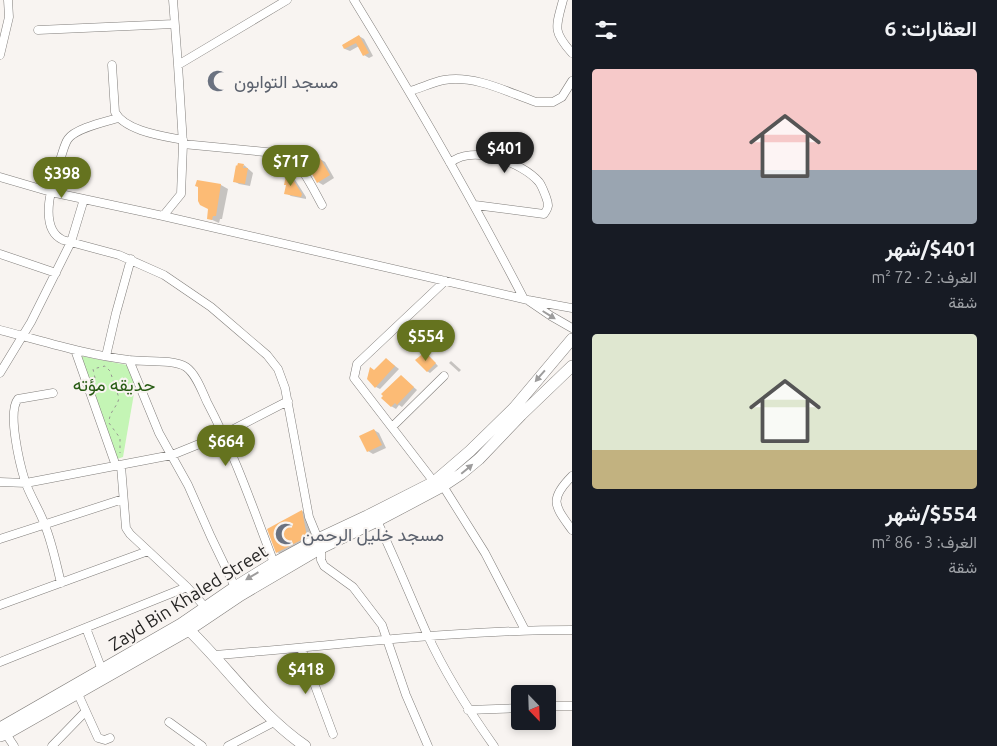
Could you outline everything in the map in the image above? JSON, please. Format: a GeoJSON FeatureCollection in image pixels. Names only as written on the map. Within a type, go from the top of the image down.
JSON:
{"type":"FeatureCollection","features":[{"type":"Feature","properties":{"kind":"main road","name":"Zayd Bin Khaled Street"},"geometry":{"type":"LineString","coordinates":[[2,731],[181,624],[274,563],[377,521],[438,484],[514,408],[572,339]]}},
{"type":"Feature","properties":{"kind":"main road","name":"Zayd Bin Khaled Street"},"geometry":{"type":"LineString","coordinates":[[2,731],[78,694],[189,630],[320,544],[368,516],[461,474],[572,366]]}},
{"type":"Feature","properties":{"kind":"main road"},"geometry":{"type":"LineString","coordinates":[[189,630],[274,722],[305,746]]}},
{"type":"Feature","properties":{"kind":"street"},"geometry":{"type":"LineString","coordinates":[[163,216],[181,194],[183,142],[173,0]]}},
{"type":"Feature","properties":{"kind":"street"},"geometry":{"type":"LineString","coordinates":[[178,65],[287,0]]}},
{"type":"Feature","properties":{"kind":"street"},"geometry":{"type":"LineString","coordinates":[[354,0],[410,92],[526,299],[572,328]]}},
{"type":"Feature","properties":{"kind":"street"},"geometry":{"type":"LineString","coordinates":[[563,0],[556,26],[560,40],[572,53]]}},
{"type":"Feature","properties":{"kind":"street"},"geometry":{"type":"LineString","coordinates":[[0,2],[8,2],[9,16],[0,55]]}},
{"type":"Feature","properties":{"kind":"street"},"geometry":{"type":"LineString","coordinates":[[38,30],[174,24]]}},
{"type":"Feature","properties":{"kind":"street"},"geometry":{"type":"LineString","coordinates":[[112,65],[115,112],[118,118],[140,130],[183,142],[286,154],[295,160],[322,205]]}},
{"type":"Feature","properties":{"kind":"street"},"geometry":{"type":"LineString","coordinates":[[410,92],[444,80],[461,80],[482,82],[536,102],[545,103],[562,97],[572,81]]}},
{"type":"Feature","properties":{"kind":"street"},"geometry":{"type":"LineString","coordinates":[[118,118],[75,132],[68,139],[51,192],[49,216],[52,230],[59,238],[131,259],[164,275],[211,307],[267,355],[282,378],[310,517],[320,544],[324,566],[347,582],[379,620],[406,695],[428,746]]}},
{"type":"Feature","properties":{"kind":"street"},"geometry":{"type":"LineString","coordinates":[[450,163],[456,158],[475,154],[492,157],[520,168],[540,183],[548,208],[544,214],[475,205]]}},
{"type":"Feature","properties":{"kind":"street"},"geometry":{"type":"LineString","coordinates":[[0,177],[84,200],[572,308]]}},
{"type":"Feature","properties":{"kind":"street"},"geometry":{"type":"LineString","coordinates":[[0,373],[56,273],[71,242],[84,200]]}},
{"type":"Feature","properties":{"kind":"street"},"geometry":{"type":"LineString","coordinates":[[0,254],[56,273]]}},
{"type":"Feature","properties":{"kind":"street"},"geometry":{"type":"LineString","coordinates":[[106,356],[131,259]]}},
{"type":"Feature","properties":{"kind":"street"},"geometry":{"type":"LineString","coordinates":[[445,281],[357,364],[354,370],[354,378],[438,484],[485,553],[525,630]]}},
{"type":"Feature","properties":{"kind":"street"},"geometry":{"type":"LineString","coordinates":[[0,330],[75,350],[129,360],[177,364],[187,368],[193,375],[224,434],[274,563]]}},
{"type":"Feature","properties":{"kind":"street"},"geometry":{"type":"LineString","coordinates":[[75,350],[119,464],[126,528],[206,608]]}},
{"type":"Feature","properties":{"kind":"street"},"geometry":{"type":"LineString","coordinates":[[129,360],[156,426],[188,485],[235,587]]}},
{"type":"Feature","properties":{"kind":"street"},"geometry":{"type":"LineString","coordinates":[[392,427],[444,376]]}},
{"type":"Feature","properties":{"kind":"street"},"geometry":{"type":"LineString","coordinates":[[52,393],[18,399],[14,404],[14,424],[21,467],[26,483],[45,524],[61,583]]}},
{"type":"Feature","properties":{"kind":"street"},"geometry":{"type":"LineString","coordinates":[[0,482],[26,483],[172,455],[224,434],[288,401]]}},
{"type":"Feature","properties":{"kind":"street"},"geometry":{"type":"LineString","coordinates":[[572,476],[561,488],[556,502],[558,510],[572,530]]}},
{"type":"Feature","properties":{"kind":"street"},"geometry":{"type":"LineString","coordinates":[[0,539],[123,499]]}},
{"type":"Feature","properties":{"kind":"street"},"geometry":{"type":"LineString","coordinates":[[377,521],[428,635],[468,710],[494,746]]}},
{"type":"Feature","properties":{"kind":"street"},"geometry":{"type":"LineString","coordinates":[[0,605],[148,551]]}},
{"type":"Feature","properties":{"kind":"street"},"geometry":{"type":"LineString","coordinates":[[0,662],[187,587]]}},
{"type":"Feature","properties":{"kind":"street"},"geometry":{"type":"LineString","coordinates":[[86,628],[102,670]]}},
{"type":"Feature","properties":{"kind":"street"},"geometry":{"type":"LineString","coordinates":[[214,656],[428,635],[525,630],[572,630]]}},
{"type":"Feature","properties":{"kind":"street"},"geometry":{"type":"LineString","coordinates":[[301,648],[333,734]]}},
{"type":"Feature","properties":{"kind":"street"},"geometry":{"type":"LineString","coordinates":[[78,694],[98,738],[105,740],[110,738]]}},
{"type":"Feature","properties":{"kind":"street"},"geometry":{"type":"LineString","coordinates":[[556,706],[572,706]]}},
{"type":"Feature","properties":{"kind":"street"},"geometry":{"type":"LineString","coordinates":[[468,710],[511,708]]}},
{"type":"Feature","properties":{"kind":"street"},"geometry":{"type":"LineString","coordinates":[[52,746],[86,712]]}},
{"type":"Feature","properties":{"kind":"street"},"geometry":{"type":"LineString","coordinates":[[169,722],[202,746]]}},
{"type":"Feature","properties":{"kind":"street"},"geometry":{"type":"LineString","coordinates":[[228,746],[274,722]]}},
{"type":"Feature","properties":{"kind":"street"},"geometry":{"type":"LineString","coordinates":[[2,731],[14,746]]}},
{"type":"Feature","properties":{"kind":"path"},"geometry":{"type":"LineString","coordinates":[[95,378],[92,369],[105,366],[110,371],[119,398],[110,412],[109,423],[120,438],[119,464]]}},
{"type":"Feature","properties":{"kind":"green space","name":"حديقه مؤته"},"geometry":{"type":"Polygon","coordinates":[[[81,356],[127,365],[136,382],[123,457],[117,459],[81,356]]]}},
{"type":"Feature","properties":{"kind":"building"},"geometry":{"type":"Polygon","coordinates":[[[359,35],[369,53],[363,56],[356,43],[344,49],[342,45],[359,35]]]}},
{"type":"Feature","properties":{"kind":"building"},"geometry":{"type":"Polygon","coordinates":[[[320,158],[330,175],[317,183],[307,165],[320,158]]]}},
{"type":"Feature","properties":{"kind":"building"},"geometry":{"type":"Polygon","coordinates":[[[238,163],[244,164],[243,168],[248,168],[245,184],[233,182],[238,163]]]}},
{"type":"Feature","properties":{"kind":"building"},"geometry":{"type":"Polygon","coordinates":[[[287,170],[302,194],[301,197],[284,194],[287,170]]]}},
{"type":"Feature","properties":{"kind":"building"},"geometry":{"type":"Polygon","coordinates":[[[197,180],[221,184],[216,216],[213,216],[212,220],[207,219],[208,209],[200,205],[198,201],[198,187],[195,186],[197,180]]]}},
{"type":"Feature","properties":{"kind":"building"},"geometry":{"type":"Polygon","coordinates":[[[425,352],[436,363],[427,372],[415,360],[425,352]]]}},
{"type":"Feature","properties":{"kind":"building"},"geometry":{"type":"Polygon","coordinates":[[[386,358],[395,366],[375,388],[367,379],[370,367],[374,370],[386,358]]]}},
{"type":"Feature","properties":{"kind":"building"},"geometry":{"type":"Polygon","coordinates":[[[401,375],[414,387],[397,405],[395,403],[391,407],[381,398],[383,396],[381,394],[401,375]]]}},
{"type":"Feature","properties":{"kind":"building"},"geometry":{"type":"Polygon","coordinates":[[[374,429],[382,445],[367,452],[359,436],[374,429]]]}},
{"type":"Feature","properties":{"kind":"building","name":"مسجد خليل الرحمن"},"geometry":{"type":"Polygon","coordinates":[[[302,510],[307,537],[276,553],[267,529],[302,510]]]}},
{"type":"Feature","properties":{"kind":"place","name":"مسجد التوابون"},"geometry":{"type":"Point","coordinates":[218,81]}},
{"type":"Feature","properties":{"kind":"place","name":"مسجد خليل الرحمن"},"geometry":{"type":"Point","coordinates":[286,534]}}]}
